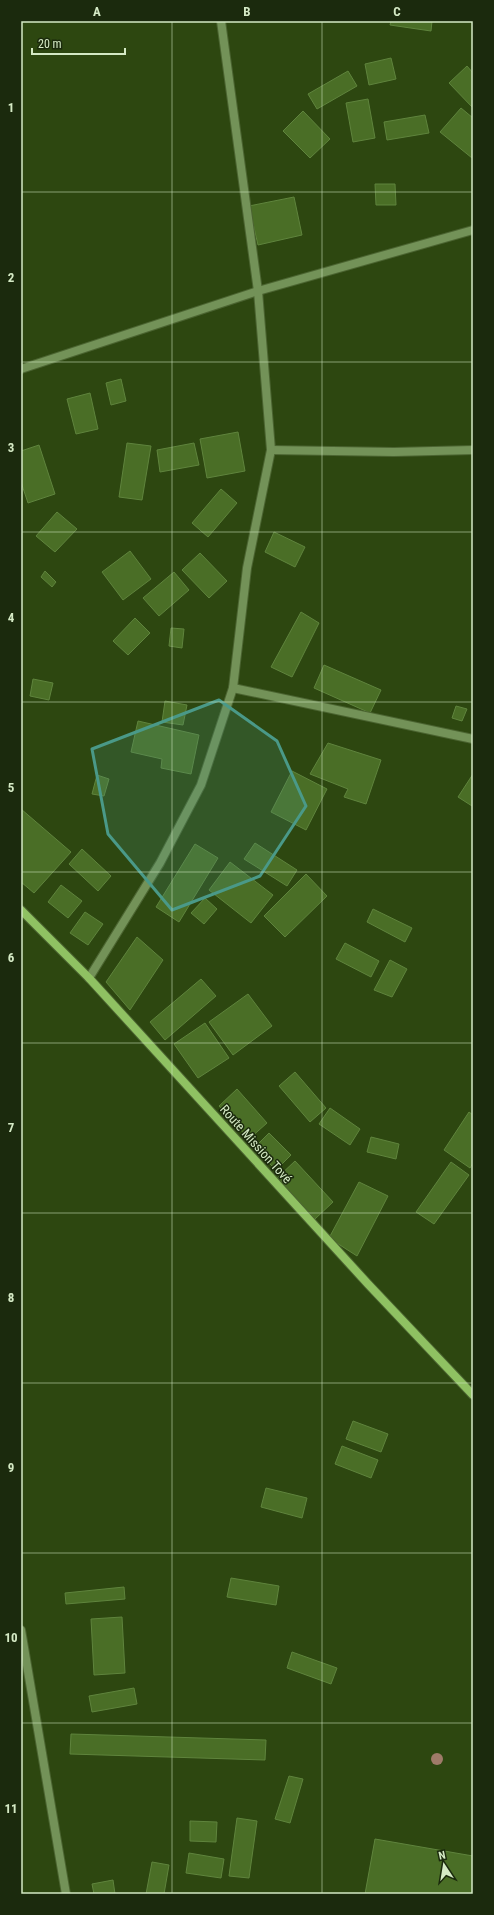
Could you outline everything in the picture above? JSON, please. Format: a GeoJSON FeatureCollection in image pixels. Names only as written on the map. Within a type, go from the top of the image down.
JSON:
{"type":"FeatureCollection","features":[{"type":"Feature","properties":{"kind":"street"},"geometry":{"type":"LineString","coordinates":[[89,978],[160,863],[200,785],[233,688],[247,568],[271,450],[258,291],[221,21]]}},
{"type":"Feature","properties":{"kind":"street"},"geometry":{"type":"LineString","coordinates":[[21,369],[258,291],[473,230]]}},
{"type":"Feature","properties":{"kind":"street"},"geometry":{"type":"LineString","coordinates":[[271,450],[394,452],[473,450]]}},
{"type":"Feature","properties":{"kind":"street"},"geometry":{"type":"LineString","coordinates":[[233,688],[473,739]]}},
{"type":"Feature","properties":{"kind":"street","name":"Route Mission Tové"},"geometry":{"type":"LineString","coordinates":[[21,910],[89,978],[368,1284],[473,1395]]}},
{"type":"Feature","properties":{"kind":"street"},"geometry":{"type":"LineString","coordinates":[[21,1630],[66,1894]]}},
{"type":"Feature","properties":{"kind":"highlighted area"},"geometry":{"type":"Polygon","coordinates":[[[219,700],[277,741],[306,806],[260,876],[172,910],[108,834],[92,749],[219,700]]]}},
{"type":"Feature","properties":{"kind":"building"},"geometry":{"type":"Polygon","coordinates":[[[391,21],[432,21],[431,31],[390,25],[391,21]]]}},
{"type":"Feature","properties":{"kind":"building"},"geometry":{"type":"Polygon","coordinates":[[[391,58],[396,79],[369,85],[365,64],[391,58]]]}},
{"type":"Feature","properties":{"kind":"building"},"geometry":{"type":"Polygon","coordinates":[[[467,66],[473,73],[473,108],[449,83],[467,66]]]}},
{"type":"Feature","properties":{"kind":"building"},"geometry":{"type":"Polygon","coordinates":[[[348,71],[357,86],[317,109],[308,94],[348,71]]]}},
{"type":"Feature","properties":{"kind":"building"},"geometry":{"type":"Polygon","coordinates":[[[368,99],[375,138],[353,142],[346,103],[368,99]]]}},
{"type":"Feature","properties":{"kind":"building"},"geometry":{"type":"Polygon","coordinates":[[[461,108],[473,118],[472,158],[440,132],[461,108]]]}},
{"type":"Feature","properties":{"kind":"building"},"geometry":{"type":"Polygon","coordinates":[[[303,111],[330,139],[310,158],[283,131],[303,111]]]}},
{"type":"Feature","properties":{"kind":"building"},"geometry":{"type":"Polygon","coordinates":[[[425,115],[429,133],[387,140],[384,122],[425,115]]]}},
{"type":"Feature","properties":{"kind":"building"},"geometry":{"type":"Polygon","coordinates":[[[375,184],[395,184],[396,205],[376,205],[375,184]]]}},
{"type":"Feature","properties":{"kind":"building"},"geometry":{"type":"Polygon","coordinates":[[[294,197],[302,235],[258,245],[249,206],[294,197]]]}},
{"type":"Feature","properties":{"kind":"building"},"geometry":{"type":"Polygon","coordinates":[[[121,379],[126,401],[111,405],[106,383],[121,379]]]}},
{"type":"Feature","properties":{"kind":"building"},"geometry":{"type":"Polygon","coordinates":[[[90,393],[98,429],[76,434],[67,399],[90,393]]]}},
{"type":"Feature","properties":{"kind":"building"},"geometry":{"type":"Polygon","coordinates":[[[238,432],[245,471],[207,478],[200,439],[238,432]]]}},
{"type":"Feature","properties":{"kind":"building"},"geometry":{"type":"Polygon","coordinates":[[[127,443],[151,446],[142,500],[119,497],[127,443]]]}},
{"type":"Feature","properties":{"kind":"building"},"geometry":{"type":"Polygon","coordinates":[[[194,443],[199,465],[160,472],[157,450],[194,443]]]}},
{"type":"Feature","properties":{"kind":"building"},"geometry":{"type":"Polygon","coordinates":[[[39,445],[55,494],[28,503],[21,482],[21,451],[39,445]]]}},
{"type":"Feature","properties":{"kind":"building"},"geometry":{"type":"Polygon","coordinates":[[[221,489],[237,503],[208,537],[192,523],[221,489]]]}},
{"type":"Feature","properties":{"kind":"building"},"geometry":{"type":"Polygon","coordinates":[[[57,512],[77,529],[55,552],[36,536],[57,512]]]}},
{"type":"Feature","properties":{"kind":"building"},"geometry":{"type":"Polygon","coordinates":[[[274,532],[305,547],[295,567],[265,552],[274,532]]]}},
{"type":"Feature","properties":{"kind":"building"},"geometry":{"type":"Polygon","coordinates":[[[130,551],[151,579],[123,600],[102,572],[130,551]]]}},
{"type":"Feature","properties":{"kind":"building"},"geometry":{"type":"Polygon","coordinates":[[[200,553],[227,581],[209,598],[182,570],[200,553]]]}},
{"type":"Feature","properties":{"kind":"building"},"geometry":{"type":"Polygon","coordinates":[[[45,571],[56,582],[52,587],[41,577],[45,571]]]}},
{"type":"Feature","properties":{"kind":"building"},"geometry":{"type":"Polygon","coordinates":[[[174,572],[189,590],[159,616],[143,598],[174,572]]]}},
{"type":"Feature","properties":{"kind":"building"},"geometry":{"type":"Polygon","coordinates":[[[301,612],[319,623],[292,677],[271,667],[301,612]]]}},
{"type":"Feature","properties":{"kind":"building"},"geometry":{"type":"Polygon","coordinates":[[[135,618],[150,633],[128,655],[113,641],[135,618]]]}},
{"type":"Feature","properties":{"kind":"building"},"geometry":{"type":"Polygon","coordinates":[[[171,628],[184,629],[182,648],[169,646],[171,628]]]}},
{"type":"Feature","properties":{"kind":"building"},"geometry":{"type":"Polygon","coordinates":[[[324,665],[381,690],[370,713],[314,688],[324,665]]]}},
{"type":"Feature","properties":{"kind":"building"},"geometry":{"type":"Polygon","coordinates":[[[33,679],[53,683],[49,700],[30,696],[33,679]]]}},
{"type":"Feature","properties":{"kind":"building"},"geometry":{"type":"Polygon","coordinates":[[[165,701],[187,705],[183,725],[162,722],[165,701]]]}},
{"type":"Feature","properties":{"kind":"building"},"geometry":{"type":"Polygon","coordinates":[[[456,706],[467,709],[462,721],[452,718],[456,706]]]}},
{"type":"Feature","properties":{"kind":"building"},"geometry":{"type":"Polygon","coordinates":[[[138,721],[199,735],[191,774],[161,768],[162,759],[131,752],[138,721]]]}},
{"type":"Feature","properties":{"kind":"building"},"geometry":{"type":"Polygon","coordinates":[[[328,743],[381,760],[366,804],[344,797],[348,789],[310,774],[328,743]]]}},
{"type":"Feature","properties":{"kind":"building"},"geometry":{"type":"Polygon","coordinates":[[[292,771],[327,789],[306,830],[271,812],[292,771]]]}},
{"type":"Feature","properties":{"kind":"building"},"geometry":{"type":"Polygon","coordinates":[[[473,774],[473,804],[472,806],[458,797],[473,774]]]}},
{"type":"Feature","properties":{"kind":"building"},"geometry":{"type":"Polygon","coordinates":[[[97,775],[109,779],[104,796],[92,794],[97,775]]]}},
{"type":"Feature","properties":{"kind":"building"},"geometry":{"type":"Polygon","coordinates":[[[21,809],[71,852],[34,893],[21,882],[21,809]]]}},
{"type":"Feature","properties":{"kind":"building"},"geometry":{"type":"Polygon","coordinates":[[[255,843],[297,870],[287,886],[244,859],[255,843]]]}},
{"type":"Feature","properties":{"kind":"building"},"geometry":{"type":"Polygon","coordinates":[[[195,844],[218,858],[179,922],[156,907],[195,844]]]}},
{"type":"Feature","properties":{"kind":"building"},"geometry":{"type":"Polygon","coordinates":[[[82,849],[111,876],[98,891],[69,864],[82,849]]]}},
{"type":"Feature","properties":{"kind":"building"},"geometry":{"type":"Polygon","coordinates":[[[230,862],[273,895],[251,923],[209,890],[230,862]]]}},
{"type":"Feature","properties":{"kind":"building"},"geometry":{"type":"Polygon","coordinates":[[[306,874],[327,896],[285,937],[264,916],[306,874]]]}},
{"type":"Feature","properties":{"kind":"building"},"geometry":{"type":"Polygon","coordinates":[[[61,885],[82,901],[68,918],[48,902],[61,885]]]}},
{"type":"Feature","properties":{"kind":"building"},"geometry":{"type":"Polygon","coordinates":[[[205,898],[217,909],[204,924],[191,913],[205,898]]]}},
{"type":"Feature","properties":{"kind":"building"},"geometry":{"type":"Polygon","coordinates":[[[373,909],[412,928],[405,942],[367,922],[373,909]]]}},
{"type":"Feature","properties":{"kind":"building"},"geometry":{"type":"Polygon","coordinates":[[[85,912],[103,924],[88,945],[70,933],[85,912]]]}},
{"type":"Feature","properties":{"kind":"building"},"geometry":{"type":"Polygon","coordinates":[[[137,937],[163,960],[130,1010],[106,982],[137,937]]]}},
{"type":"Feature","properties":{"kind":"building"},"geometry":{"type":"Polygon","coordinates":[[[345,943],[379,961],[371,977],[336,959],[345,943]]]}},
{"type":"Feature","properties":{"kind":"building"},"geometry":{"type":"Polygon","coordinates":[[[390,960],[407,969],[392,997],[374,990],[390,960]]]}},
{"type":"Feature","properties":{"kind":"building"},"geometry":{"type":"Polygon","coordinates":[[[201,979],[216,996],[165,1040],[150,1022],[201,979]]]}},
{"type":"Feature","properties":{"kind":"building"},"geometry":{"type":"Polygon","coordinates":[[[248,994],[272,1026],[233,1055],[209,1022],[248,994]]]}},
{"type":"Feature","properties":{"kind":"building"},"geometry":{"type":"Polygon","coordinates":[[[205,1023],[229,1058],[198,1078],[174,1044],[205,1023]]]}},
{"type":"Feature","properties":{"kind":"building"},"geometry":{"type":"Polygon","coordinates":[[[295,1072],[326,1108],[310,1122],[279,1086],[295,1072]]]}},
{"type":"Feature","properties":{"kind":"building"},"geometry":{"type":"Polygon","coordinates":[[[237,1089],[267,1123],[249,1139],[219,1106],[237,1089]]]}},
{"type":"Feature","properties":{"kind":"building"},"geometry":{"type":"Polygon","coordinates":[[[330,1108],[360,1129],[350,1145],[319,1124],[330,1108]]]}},
{"type":"Feature","properties":{"kind":"building"},"geometry":{"type":"Polygon","coordinates":[[[469,1112],[473,1115],[473,1163],[470,1168],[444,1150],[469,1112]]]}},
{"type":"Feature","properties":{"kind":"building"},"geometry":{"type":"Polygon","coordinates":[[[269,1133],[291,1155],[276,1170],[254,1148],[269,1133]]]}},
{"type":"Feature","properties":{"kind":"building"},"geometry":{"type":"Polygon","coordinates":[[[371,1137],[399,1144],[396,1159],[367,1152],[371,1137]]]}},
{"type":"Feature","properties":{"kind":"building"},"geometry":{"type":"Polygon","coordinates":[[[295,1161],[333,1202],[315,1219],[277,1178],[295,1161]]]}},
{"type":"Feature","properties":{"kind":"building"},"geometry":{"type":"Polygon","coordinates":[[[451,1162],[469,1175],[434,1224],[416,1212],[451,1162]]]}},
{"type":"Feature","properties":{"kind":"building"},"geometry":{"type":"Polygon","coordinates":[[[359,1182],[388,1196],[357,1256],[329,1238],[359,1182]]]}},
{"type":"Feature","properties":{"kind":"building"},"geometry":{"type":"Polygon","coordinates":[[[353,1421],[388,1434],[381,1452],[346,1439],[353,1421]]]}},
{"type":"Feature","properties":{"kind":"building"},"geometry":{"type":"Polygon","coordinates":[[[342,1446],[378,1460],[371,1478],[335,1464],[342,1446]]]}},
{"type":"Feature","properties":{"kind":"building"},"geometry":{"type":"Polygon","coordinates":[[[266,1488],[307,1498],[302,1518],[261,1507],[266,1488]]]}},
{"type":"Feature","properties":{"kind":"building"},"geometry":{"type":"Polygon","coordinates":[[[231,1578],[279,1586],[276,1605],[227,1597],[231,1578]]]}},
{"type":"Feature","properties":{"kind":"building"},"geometry":{"type":"Polygon","coordinates":[[[124,1587],[125,1599],[66,1604],[65,1593],[124,1587]]]}},
{"type":"Feature","properties":{"kind":"building"},"geometry":{"type":"Polygon","coordinates":[[[122,1617],[125,1673],[94,1675],[91,1619],[122,1617]]]}},
{"type":"Feature","properties":{"kind":"building"},"geometry":{"type":"Polygon","coordinates":[[[292,1652],[337,1668],[331,1684],[287,1668],[292,1652]]]}},
{"type":"Feature","properties":{"kind":"building"},"geometry":{"type":"Polygon","coordinates":[[[134,1688],[137,1704],[92,1712],[89,1696],[134,1688]]]}},
{"type":"Feature","properties":{"kind":"building"},"geometry":{"type":"Polygon","coordinates":[[[71,1734],[266,1740],[265,1760],[70,1754],[71,1734]]]}},
{"type":"Feature","properties":{"kind":"building"},"geometry":{"type":"Polygon","coordinates":[[[289,1776],[303,1779],[290,1823],[275,1819],[289,1776]]]}},
{"type":"Feature","properties":{"kind":"building"},"geometry":{"type":"Polygon","coordinates":[[[237,1818],[257,1821],[249,1878],[229,1876],[237,1818]]]}},
{"type":"Feature","properties":{"kind":"building"},"geometry":{"type":"Polygon","coordinates":[[[190,1821],[217,1822],[216,1842],[190,1841],[190,1821]]]}},
{"type":"Feature","properties":{"kind":"building"},"geometry":{"type":"Polygon","coordinates":[[[375,1839],[473,1856],[473,1894],[365,1894],[375,1839]]]}},
{"type":"Feature","properties":{"kind":"building"},"geometry":{"type":"Polygon","coordinates":[[[189,1853],[224,1859],[221,1878],[186,1873],[189,1853]]]}},
{"type":"Feature","properties":{"kind":"building"},"geometry":{"type":"Polygon","coordinates":[[[152,1862],[169,1865],[164,1894],[146,1894],[152,1862]]]}},
{"type":"Feature","properties":{"kind":"building"},"geometry":{"type":"Polygon","coordinates":[[[113,1880],[115,1894],[94,1894],[92,1884],[113,1880]]]}}]}
